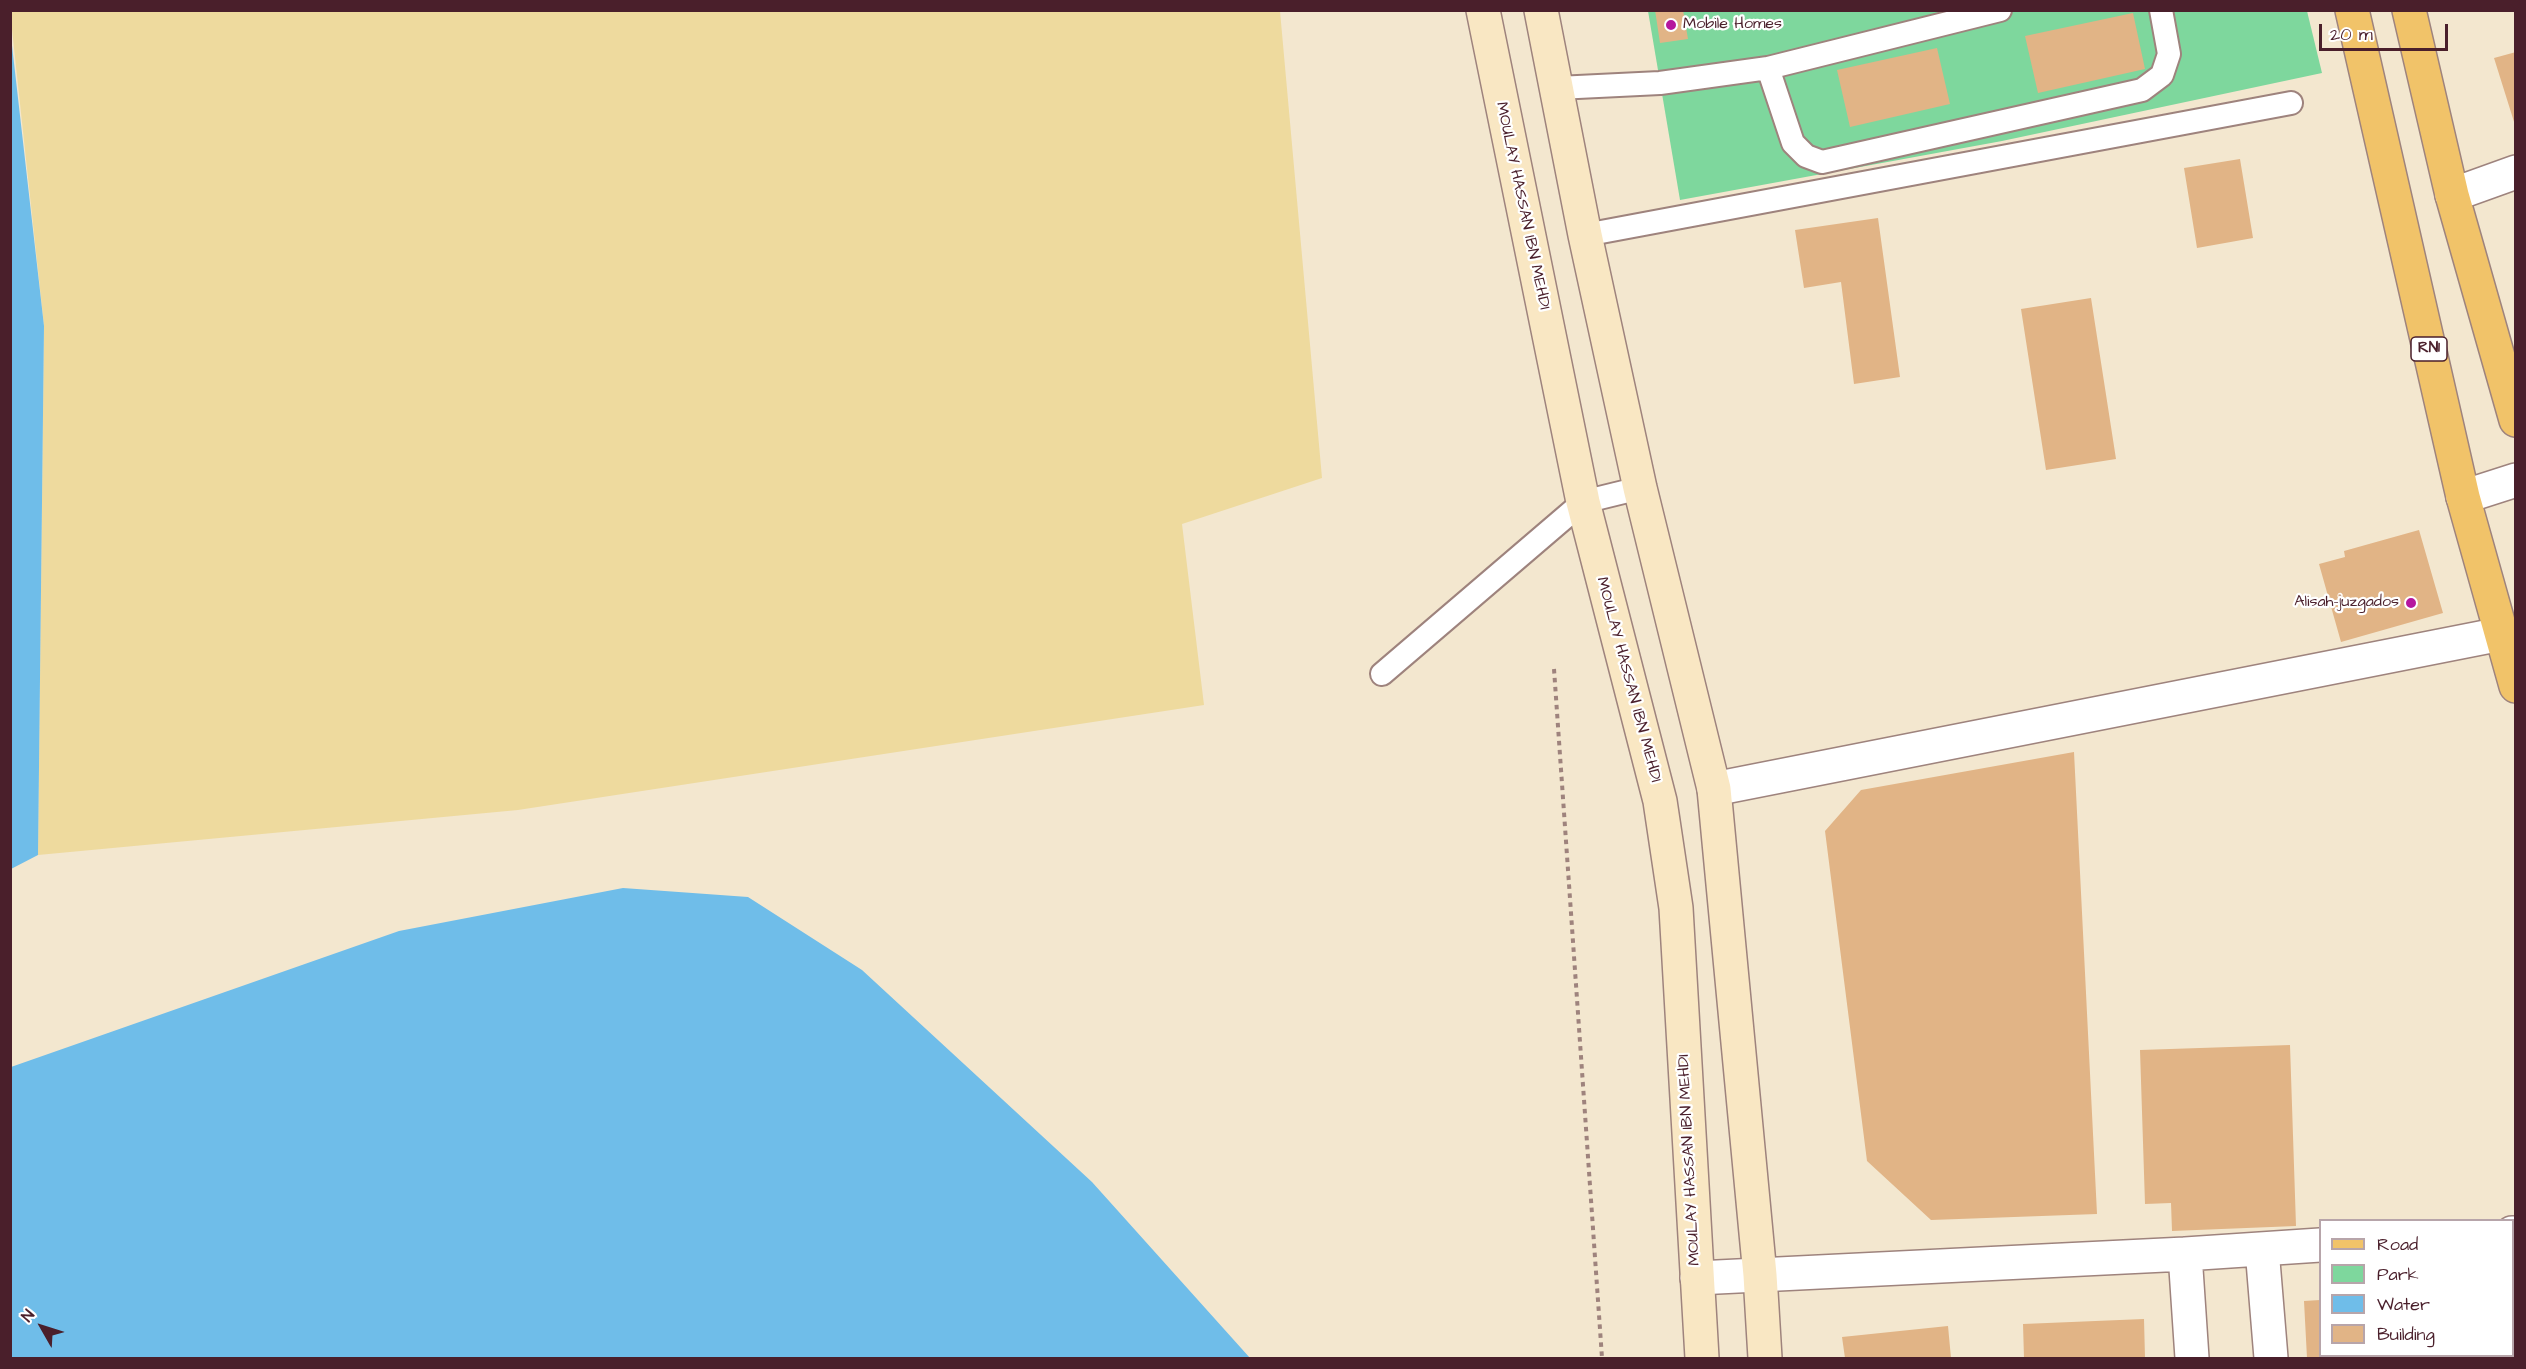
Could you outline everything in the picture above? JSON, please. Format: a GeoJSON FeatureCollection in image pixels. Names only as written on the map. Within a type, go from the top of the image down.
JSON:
{"type":"FeatureCollection","features":[{"type":"Feature","properties":{"kind":"main road","name":"RN1"},"geometry":{"type":"LineString","coordinates":[[2352,10],[2463,497],[2516,686]]}},
{"type":"Feature","properties":{"kind":"main road"},"geometry":{"type":"LineString","coordinates":[[2409,10],[2452,195],[2516,420]]}},
{"type":"Feature","properties":{"kind":"street","name":"MOULAY HASSAN IBN MEHDI"},"geometry":{"type":"LineString","coordinates":[[1482,10],[1583,502],[1621,657],[1660,801],[1676,908],[1702,1359]]}},
{"type":"Feature","properties":{"kind":"street"},"geometry":{"type":"LineString","coordinates":[[1541,10],[1585,235],[1640,488],[1714,789],[1760,1275],[1765,1359]]}},
{"type":"Feature","properties":{"kind":"street"},"geometry":{"type":"LineString","coordinates":[[2452,195],[2516,172]]}},
{"type":"Feature","properties":{"kind":"street"},"geometry":{"type":"LineString","coordinates":[[2463,497],[2516,480]]}},
{"type":"Feature","properties":{"kind":"street"},"geometry":{"type":"LineString","coordinates":[[1714,789],[2501,634]]}},
{"type":"Feature","properties":{"kind":"street"},"geometry":{"type":"LineString","coordinates":[[1697,1278],[2186,1254],[2319,1245]]}},
{"type":"Feature","properties":{"kind":"street"},"geometry":{"type":"LineString","coordinates":[[2262,1249],[2271,1359]]}},
{"type":"Feature","properties":{"kind":"street"},"geometry":{"type":"LineString","coordinates":[[2186,1254],[2192,1359]]}},
{"type":"Feature","properties":{"kind":"lane"},"geometry":{"type":"LineString","coordinates":[[1557,88],[1660,82],[1768,68],[2000,10]]}},
{"type":"Feature","properties":{"kind":"lane"},"geometry":{"type":"LineString","coordinates":[[1768,68],[1793,143],[1806,156],[1822,162],[2142,90],[2162,75],[2169,54],[2161,10]]}},
{"type":"Feature","properties":{"kind":"lane"},"geometry":{"type":"LineString","coordinates":[[1585,235],[2291,103]]}},
{"type":"Feature","properties":{"kind":"lane"},"geometry":{"type":"LineString","coordinates":[[1382,674],[1583,502],[1640,488]]}},
{"type":"Feature","properties":{"kind":"path"},"geometry":{"type":"LineString","coordinates":[[1554,669],[1602,1359]]}},
{"type":"Feature","properties":{"kind":"green space"},"geometry":{"type":"Polygon","coordinates":[[[1648,11],[2307,11],[2322,73],[2002,141],[1680,200],[1648,11]]]}},
{"type":"Feature","properties":{"kind":"sand"},"geometry":{"type":"Polygon","coordinates":[[[10,11],[1280,11],[1322,478],[1182,524],[1204,705],[518,810],[38,855],[44,326],[10,11]]]}},
{"type":"Feature","properties":{"kind":"water"},"geometry":{"type":"Polygon","coordinates":[[[10,28],[44,326],[38,855],[11,869],[10,28]]]}},
{"type":"Feature","properties":{"kind":"water"},"geometry":{"type":"Polygon","coordinates":[[[623,888],[748,897],[862,970],[1092,1182],[1250,1358],[11,1358],[11,1067],[399,931],[623,888]]]}},
{"type":"Feature","properties":{"kind":"building","name":"Mobile Homes"},"geometry":{"type":"Polygon","coordinates":[[[1655,10],[1683,10],[1688,39],[1660,43],[1655,10]]]}},
{"type":"Feature","properties":{"kind":"building"},"geometry":{"type":"Polygon","coordinates":[[[2133,13],[2145,69],[2038,93],[2025,36],[2133,13]]]}},
{"type":"Feature","properties":{"kind":"building"},"geometry":{"type":"Polygon","coordinates":[[[1937,48],[1950,104],[1850,127],[1837,70],[1937,48]]]}},
{"type":"Feature","properties":{"kind":"building"},"geometry":{"type":"Polygon","coordinates":[[[2516,52],[2516,125],[2515,125],[2494,58],[2516,52]]]}},
{"type":"Feature","properties":{"kind":"building"},"geometry":{"type":"Polygon","coordinates":[[[2240,159],[2253,238],[2197,248],[2184,168],[2240,159]]]}},
{"type":"Feature","properties":{"kind":"building"},"geometry":{"type":"Polygon","coordinates":[[[1878,218],[1900,377],[1854,384],[1841,282],[1804,288],[1795,230],[1878,218]]]}},
{"type":"Feature","properties":{"kind":"building"},"geometry":{"type":"Polygon","coordinates":[[[2091,298],[2116,459],[2046,470],[2021,309],[2091,298]]]}},
{"type":"Feature","properties":{"kind":"building"},"geometry":{"type":"Polygon","coordinates":[[[2419,530],[2443,613],[2341,642],[2319,564],[2345,557],[2344,551],[2419,530]]]}},
{"type":"Feature","properties":{"kind":"building"},"geometry":{"type":"Polygon","coordinates":[[[2074,752],[2097,1214],[1931,1220],[1867,1161],[1825,831],[1861,790],[2074,752]]]}},
{"type":"Feature","properties":{"kind":"building"},"geometry":{"type":"Polygon","coordinates":[[[2290,1045],[2296,1226],[2172,1231],[2171,1203],[2145,1204],[2140,1050],[2290,1045]]]}},
{"type":"Feature","properties":{"kind":"building"},"geometry":{"type":"Polygon","coordinates":[[[2514,1287],[2516,1287],[2516,1358],[2307,1358],[2304,1301],[2319,1300],[2319,1357],[2514,1357],[2514,1287]]]}},
{"type":"Feature","properties":{"kind":"building"},"geometry":{"type":"Polygon","coordinates":[[[2144,1319],[2145,1358],[2024,1358],[2023,1324],[2144,1319]]]}},
{"type":"Feature","properties":{"kind":"building"},"geometry":{"type":"Polygon","coordinates":[[[1948,1326],[1951,1358],[1845,1358],[1842,1337],[1948,1326]]]}},
{"type":"Feature","properties":{"kind":"place","name":"Mobile Homes"},"geometry":{"type":"Point","coordinates":[1671,25]}},
{"type":"Feature","properties":{"kind":"place","name":"Alisah-juzgados"},"geometry":{"type":"Point","coordinates":[2411,603]}}]}
